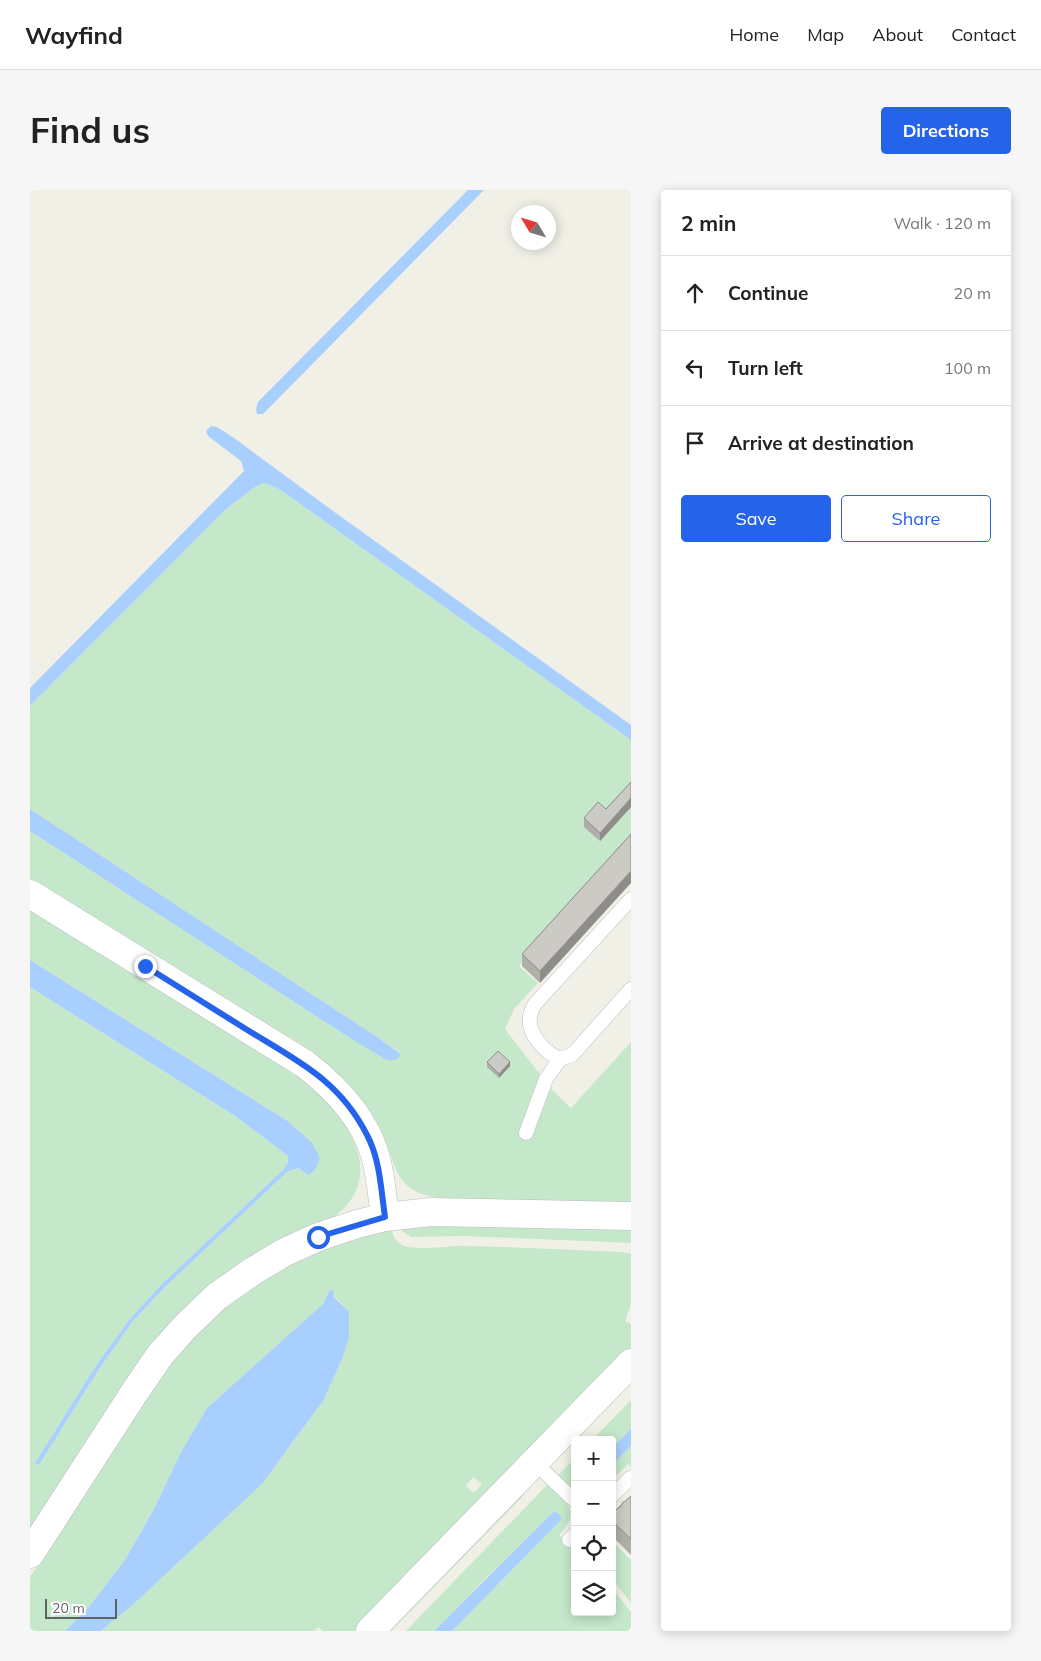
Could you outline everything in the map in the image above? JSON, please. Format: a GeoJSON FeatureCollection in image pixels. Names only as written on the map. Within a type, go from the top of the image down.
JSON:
{"type":"FeatureCollection","features":[{"type":"Feature","properties":{"kind":"street"},"geometry":{"type":"LineString","coordinates":[[30,894],[305,1064],[336,1090],[356,1115],[368,1136],[380,1178],[385,1217]]}},
{"type":"Feature","properties":{"kind":"street"},"geometry":{"type":"LineString","coordinates":[[30,1554],[160,1355],[216,1297],[253,1271],[285,1252],[318,1237],[385,1217],[431,1212],[631,1216]]}},
{"type":"Feature","properties":{"kind":"street"},"geometry":{"type":"LineString","coordinates":[[370,1631],[631,1363]]}},
{"type":"Feature","properties":{"kind":"lane"},"geometry":{"type":"LineString","coordinates":[[560,1059],[551,1055],[534,1034],[530,1024],[530,1016],[534,1005],[631,899]]}},
{"type":"Feature","properties":{"kind":"lane"},"geometry":{"type":"LineString","coordinates":[[526,1134],[546,1079],[560,1059],[572,1055],[631,989]]}},
{"type":"Feature","properties":{"kind":"lane"},"geometry":{"type":"LineString","coordinates":[[534,1462],[571,1497]]}},
{"type":"Feature","properties":{"kind":"lane"},"geometry":{"type":"LineString","coordinates":[[616,1492],[630,1478]]}},
{"type":"Feature","properties":{"kind":"green space"},"geometry":{"type":"Polygon","coordinates":[[[264,483],[277,488],[289,496],[631,740],[631,843],[519,966],[538,983],[514,1009],[505,1029],[553,1091],[571,1108],[631,1042],[631,1204],[540,1203],[440,1198],[411,1189],[397,1171],[378,1124],[367,1106],[348,1083],[325,1063],[30,879],[30,831],[353,1040],[401,1053],[30,809],[30,706],[226,509],[255,487],[264,483]]]}},
{"type":"Feature","properties":{"kind":"green space"},"geometry":{"type":"Polygon","coordinates":[[[30,908],[303,1079],[329,1102],[349,1131],[356,1146],[360,1162],[360,1176],[356,1191],[347,1205],[332,1218],[253,1256],[30,1531],[30,987],[235,1116],[288,1156],[288,1162],[284,1169],[162,1284],[130,1319],[97,1364],[35,1463],[39,1465],[101,1366],[133,1321],[165,1287],[287,1172],[298,1168],[308,1175],[286,1120],[30,960],[30,908]]]}},
{"type":"Feature","properties":{"kind":"green space"},"geometry":{"type":"Polygon","coordinates":[[[422,1226],[631,1230],[631,1243],[465,1236],[411,1237],[402,1231],[402,1228],[422,1226]]]}},
{"type":"Feature","properties":{"kind":"green space"},"geometry":{"type":"Polygon","coordinates":[[[392,1230],[395,1239],[400,1244],[414,1248],[483,1246],[631,1254],[631,1304],[625,1321],[631,1324],[631,1348],[355,1631],[323,1631],[318,1627],[314,1631],[101,1631],[136,1602],[262,1484],[323,1401],[343,1357],[343,1305],[329,1291],[323,1304],[207,1408],[181,1452],[155,1507],[125,1560],[88,1608],[65,1631],[30,1631],[30,1577],[158,1380],[200,1330],[251,1287],[294,1263],[341,1243],[392,1230]],[[473,1477],[466,1486],[474,1493],[482,1484],[473,1477]]]}},
{"type":"Feature","properties":{"kind":"green space"},"geometry":{"type":"Polygon","coordinates":[[[631,1400],[631,1429],[616,1444],[616,1436],[596,1436],[631,1400]]]}},
{"type":"Feature","properties":{"kind":"green space"},"geometry":{"type":"Polygon","coordinates":[[[631,1446],[631,1467],[628,1464],[616,1476],[616,1461],[631,1446]]]}},
{"type":"Feature","properties":{"kind":"green space"},"geometry":{"type":"Polygon","coordinates":[[[571,1462],[571,1487],[558,1475],[571,1462]]]}},
{"type":"Feature","properties":{"kind":"green space"},"geometry":{"type":"Polygon","coordinates":[[[547,1485],[566,1503],[571,1513],[570,1519],[559,1535],[571,1546],[571,1616],[616,1616],[616,1593],[631,1612],[631,1631],[452,1631],[562,1519],[554,1511],[434,1631],[406,1631],[547,1485]]]}},
{"type":"Feature","properties":{"kind":"green space"},"geometry":{"type":"Polygon","coordinates":[[[522,1494],[522,1497],[391,1631],[384,1631],[522,1494]]]}},
{"type":"Feature","properties":{"kind":"green space"},"geometry":{"type":"Polygon","coordinates":[[[616,1545],[631,1560],[631,1603],[616,1584],[616,1545]]]}},
{"type":"Feature","properties":{"kind":"water"},"geometry":{"type":"Polygon","coordinates":[[[468,190],[484,190],[263,414],[257,414],[258,402],[468,190]]]}},
{"type":"Feature","properties":{"kind":"water"},"geometry":{"type":"Polygon","coordinates":[[[211,426],[217,427],[234,438],[631,725],[631,740],[289,496],[277,488],[264,483],[255,487],[226,509],[30,706],[30,688],[244,471],[241,461],[208,436],[206,431],[211,426]]]}},
{"type":"Feature","properties":{"kind":"water"},"geometry":{"type":"Polygon","coordinates":[[[30,809],[401,1054],[396,1060],[387,1060],[353,1040],[30,831],[30,809]]]}},
{"type":"Feature","properties":{"kind":"water"},"geometry":{"type":"Polygon","coordinates":[[[30,960],[286,1120],[312,1143],[320,1158],[315,1170],[311,1174],[308,1175],[298,1168],[287,1172],[165,1287],[133,1321],[101,1366],[39,1465],[35,1463],[97,1364],[130,1319],[162,1284],[284,1169],[288,1162],[288,1156],[235,1116],[30,987],[30,960]]]}},
{"type":"Feature","properties":{"kind":"water"},"geometry":{"type":"Polygon","coordinates":[[[333,1290],[334,1297],[349,1312],[349,1337],[343,1357],[323,1401],[262,1484],[136,1602],[101,1631],[65,1631],[88,1608],[125,1560],[155,1507],[181,1452],[207,1408],[323,1304],[329,1291],[333,1290]]]}},
{"type":"Feature","properties":{"kind":"water"},"geometry":{"type":"Polygon","coordinates":[[[631,1429],[631,1446],[616,1461],[616,1444],[631,1429]]]}},
{"type":"Feature","properties":{"kind":"water"},"geometry":{"type":"Polygon","coordinates":[[[554,1511],[562,1519],[452,1631],[434,1631],[554,1511]]]}},
{"type":"Feature","properties":{"kind":"building"},"geometry":{"type":"Polygon","coordinates":[[[631,782],[631,798],[600,833],[584,818],[598,802],[606,809],[631,782]]]}},
{"type":"Feature","properties":{"kind":"building"},"geometry":{"type":"Polygon","coordinates":[[[631,834],[631,871],[540,971],[522,954],[631,834]]]}},
{"type":"Feature","properties":{"kind":"building"},"geometry":{"type":"Polygon","coordinates":[[[498,1051],[510,1062],[499,1074],[487,1062],[498,1051]]]}},
{"type":"Feature","properties":{"kind":"building"},"geometry":{"type":"Polygon","coordinates":[[[631,1496],[631,1539],[616,1525],[616,1510],[631,1496]]]}},
{"type":"Feature","properties":{"kind":"route"},"geometry":{"type":"LineString","coordinates":[[145,966],[305,1064],[336,1090],[356,1115],[368,1136],[375,1156],[385,1217],[318,1237]]}}]}
